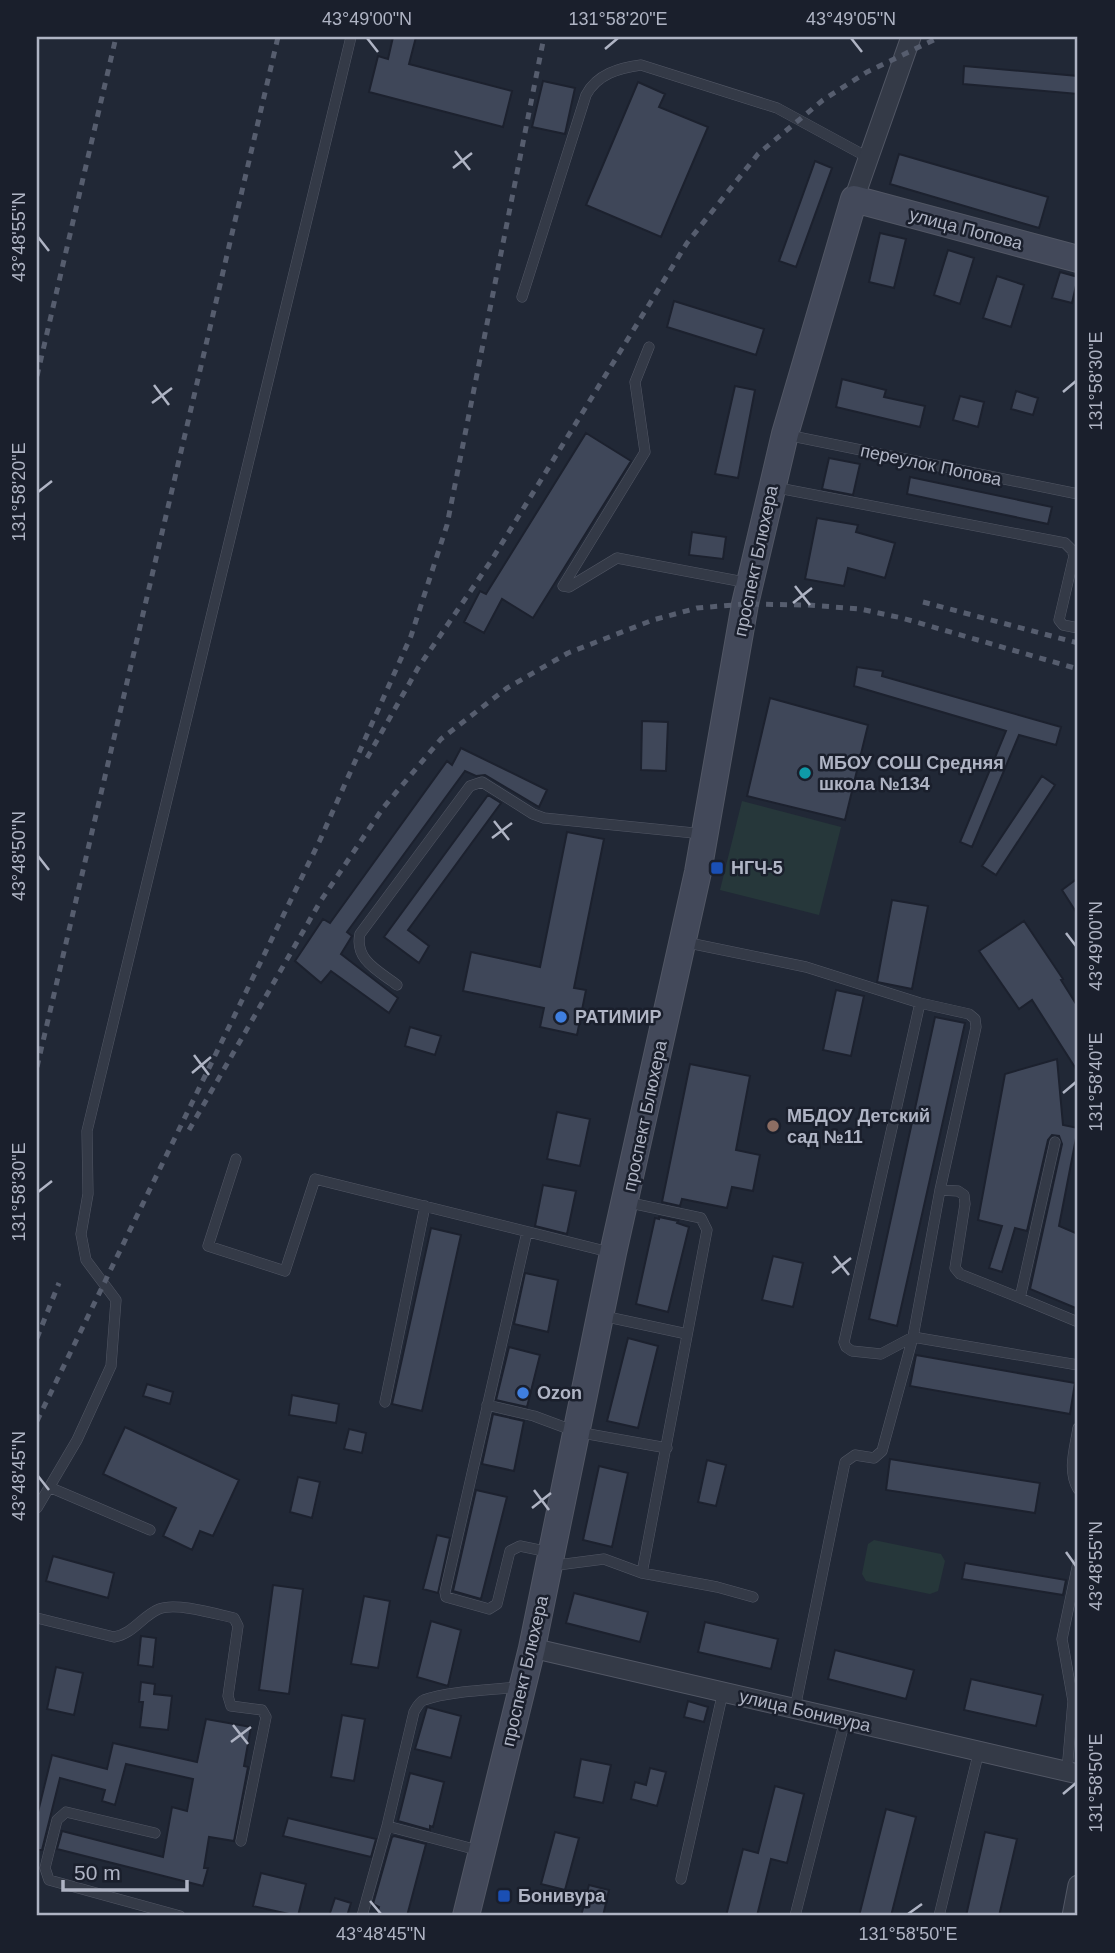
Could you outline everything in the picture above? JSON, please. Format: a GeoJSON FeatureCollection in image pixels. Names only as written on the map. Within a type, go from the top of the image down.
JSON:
{"type":"FeatureCollection","features":[{"type":"Feature","properties":{"kind":"street","name":"проспект Блюхера"},"geometry":{"type":"LineString","coordinates":[[466,1916],[551,1560],[613,1253],[683,942],[750,583],[772,487],[854,199],[911,37]]}},
{"type":"Feature","properties":{"kind":"street","name":"улица Попова"},"geometry":{"type":"LineString","coordinates":[[854,199],[1078,260]]}},
{"type":"Feature","properties":{"kind":"street","name":"улица Бонивура"},"geometry":{"type":"LineString","coordinates":[[532,1648],[1073,1773]]}},
{"type":"Feature","properties":{"kind":"street"},"geometry":{"type":"LineString","coordinates":[[1072,1916],[1078,1885]]}},
{"type":"Feature","properties":{"kind":"lane"},"geometry":{"type":"LineString","coordinates":[[37,1508],[77,1440],[111,1366],[116,1300],[86,1260],[81,1234],[88,1194],[88,1131],[351,37]]}},
{"type":"Feature","properties":{"kind":"lane"},"geometry":{"type":"LineString","coordinates":[[522,297],[586,95],[592,84],[608,73],[626,66],[641,65],[777,108],[869,158]]}},
{"type":"Feature","properties":{"kind":"lane"},"geometry":{"type":"LineString","coordinates":[[649,348],[635,382],[645,452],[563,586],[569,587],[617,558],[750,583]]}},
{"type":"Feature","properties":{"kind":"lane","name":"переулок Попова"},"geometry":{"type":"LineString","coordinates":[[785,434],[1078,494]]}},
{"type":"Feature","properties":{"kind":"lane"},"geometry":{"type":"LineString","coordinates":[[772,487],[1065,543],[1074,556],[1059,620],[1063,625],[1078,628]]}},
{"type":"Feature","properties":{"kind":"lane"},"geometry":{"type":"LineString","coordinates":[[397,985],[363,957],[359,949],[360,934],[470,786],[482,782],[544,818],[705,834]]}},
{"type":"Feature","properties":{"kind":"lane"},"geometry":{"type":"LineString","coordinates":[[683,942],[806,967],[920,1003],[969,1014],[975,1019],[976,1027],[940,1190],[913,1337],[882,1451],[874,1458],[855,1455],[845,1462],[795,1708]]}},
{"type":"Feature","properties":{"kind":"lane"},"geometry":{"type":"LineString","coordinates":[[920,1003],[844,1342],[846,1347],[852,1351],[881,1354],[913,1337],[1078,1364]]}},
{"type":"Feature","properties":{"kind":"lane"},"geometry":{"type":"LineString","coordinates":[[1020,1298],[1055,1142]]}},
{"type":"Feature","properties":{"kind":"lane"},"geometry":{"type":"LineString","coordinates":[[236,1159],[208,1246],[285,1271],[315,1179],[613,1253]]}},
{"type":"Feature","properties":{"kind":"lane"},"geometry":{"type":"LineString","coordinates":[[940,1190],[958,1191],[964,1195],[956,1268],[961,1274],[1078,1322]]}},
{"type":"Feature","properties":{"kind":"lane"},"geometry":{"type":"LineString","coordinates":[[626,1202],[701,1218],[707,1230],[642,1573]]}},
{"type":"Feature","properties":{"kind":"lane"},"geometry":{"type":"LineString","coordinates":[[385,1402],[425,1206]]}},
{"type":"Feature","properties":{"kind":"lane"},"geometry":{"type":"LineString","coordinates":[[527,1232],[444,1592],[446,1597],[489,1609],[494,1607],[510,1551],[520,1546],[551,1560],[604,1559],[642,1573],[717,1587],[753,1597]]}},
{"type":"Feature","properties":{"kind":"lane"},"geometry":{"type":"LineString","coordinates":[[602,1315],[687,1334]]}},
{"type":"Feature","properties":{"kind":"lane"},"geometry":{"type":"LineString","coordinates":[[487,1405],[534,1416],[577,1432],[667,1448]]}},
{"type":"Feature","properties":{"kind":"lane"},"geometry":{"type":"LineString","coordinates":[[1078,1428],[1072,1466],[1073,1481],[1078,1489]]}},
{"type":"Feature","properties":{"kind":"lane"},"geometry":{"type":"LineString","coordinates":[[49,1487],[150,1530]]}},
{"type":"Feature","properties":{"kind":"lane"},"geometry":{"type":"LineString","coordinates":[[1073,1773],[1073,1701],[1062,1639],[1078,1563]]}},
{"type":"Feature","properties":{"kind":"lane"},"geometry":{"type":"LineString","coordinates":[[37,1618],[114,1637],[124,1636],[158,1609],[171,1606],[234,1618],[237,1621],[228,1696],[231,1706],[262,1710],[266,1717],[241,1841]]}},
{"type":"Feature","properties":{"kind":"lane"},"geometry":{"type":"LineString","coordinates":[[362,1916],[414,1712],[422,1701],[523,1686]]}},
{"type":"Feature","properties":{"kind":"lane"},"geometry":{"type":"LineString","coordinates":[[681,1879],[723,1692]]}},
{"type":"Feature","properties":{"kind":"lane"},"geometry":{"type":"LineString","coordinates":[[795,1916],[845,1720]]}},
{"type":"Feature","properties":{"kind":"lane"},"geometry":{"type":"LineString","coordinates":[[939,1916],[979,1751]]}},
{"type":"Feature","properties":{"kind":"lane"},"geometry":{"type":"LineString","coordinates":[[155,1833],[66,1812],[57,1820],[45,1868],[49,1880],[180,1916]]}},
{"type":"Feature","properties":{"kind":"lane"},"geometry":{"type":"LineString","coordinates":[[387,1826],[482,1852]]}},
{"type":"Feature","properties":{"kind":"shaded area"},"geometry":{"type":"Polygon","coordinates":[[[742,801],[841,827],[819,915],[720,890],[742,801]]]}},
{"type":"Feature","properties":{"kind":"shaded area"},"geometry":{"type":"Polygon","coordinates":[[[874,1540],[941,1554],[945,1561],[938,1591],[930,1594],[866,1581],[862,1574],[868,1544],[874,1540]]]}},
{"type":"Feature","properties":{"kind":"building"},"geometry":{"type":"Polygon","coordinates":[[[393,37],[416,37],[409,64],[512,91],[503,127],[369,92],[378,56],[388,59],[393,37]]]}},
{"type":"Feature","properties":{"kind":"building"},"geometry":{"type":"Polygon","coordinates":[[[964,66],[1078,76],[1078,94],[963,84],[964,66]]]}},
{"type":"Feature","properties":{"kind":"building"},"geometry":{"type":"Polygon","coordinates":[[[543,81],[575,88],[565,134],[532,127],[543,81]]]}},
{"type":"Feature","properties":{"kind":"building"},"geometry":{"type":"Polygon","coordinates":[[[638,82],[665,94],[659,107],[708,127],[661,237],[586,205],[638,82]]]}},
{"type":"Feature","properties":{"kind":"building"},"geometry":{"type":"Polygon","coordinates":[[[899,154],[1048,197],[1039,228],[890,184],[899,154]]]}},
{"type":"Feature","properties":{"kind":"building"},"geometry":{"type":"Polygon","coordinates":[[[815,161],[832,168],[796,267],[779,261],[815,161]]]}},
{"type":"Feature","properties":{"kind":"building"},"geometry":{"type":"Polygon","coordinates":[[[880,233],[906,239],[894,288],[869,282],[880,233]]]}},
{"type":"Feature","properties":{"kind":"building"},"geometry":{"type":"Polygon","coordinates":[[[948,250],[974,258],[960,304],[934,295],[948,250]]]}},
{"type":"Feature","properties":{"kind":"building"},"geometry":{"type":"Polygon","coordinates":[[[1060,272],[1078,277],[1072,303],[1052,298],[1060,272]]]}},
{"type":"Feature","properties":{"kind":"building"},"geometry":{"type":"Polygon","coordinates":[[[997,276],[1024,285],[1011,327],[983,318],[997,276]]]}},
{"type":"Feature","properties":{"kind":"building"},"geometry":{"type":"Polygon","coordinates":[[[674,301],[764,329],[756,355],[667,327],[674,301]]]}},
{"type":"Feature","properties":{"kind":"building"},"geometry":{"type":"Polygon","coordinates":[[[842,379],[886,390],[884,397],[925,406],[920,427],[836,407],[842,379]]]}},
{"type":"Feature","properties":{"kind":"building"},"geometry":{"type":"Polygon","coordinates":[[[735,386],[755,390],[738,478],[715,474],[735,386]]]}},
{"type":"Feature","properties":{"kind":"building"},"geometry":{"type":"Polygon","coordinates":[[[1016,391],[1038,398],[1033,415],[1011,409],[1016,391]]]}},
{"type":"Feature","properties":{"kind":"building"},"geometry":{"type":"Polygon","coordinates":[[[960,396],[984,402],[978,427],[953,420],[960,396]]]}},
{"type":"Feature","properties":{"kind":"building"},"geometry":{"type":"Polygon","coordinates":[[[586,433],[631,461],[533,618],[502,599],[484,633],[464,622],[480,591],[486,594],[586,433]]]}},
{"type":"Feature","properties":{"kind":"building"},"geometry":{"type":"Polygon","coordinates":[[[829,458],[860,464],[853,495],[822,489],[829,458]]]}},
{"type":"Feature","properties":{"kind":"building"},"geometry":{"type":"Polygon","coordinates":[[[910,477],[1052,507],[1048,524],[907,494],[910,477]]]}},
{"type":"Feature","properties":{"kind":"building"},"geometry":{"type":"Polygon","coordinates":[[[817,518],[858,525],[856,532],[895,543],[885,578],[848,568],[844,586],[805,579],[817,518]]]}},
{"type":"Feature","properties":{"kind":"building"},"geometry":{"type":"Polygon","coordinates":[[[692,532],[726,537],[723,559],[689,555],[692,532]]]}},
{"type":"Feature","properties":{"kind":"building"},"geometry":{"type":"Polygon","coordinates":[[[857,667],[883,671],[882,676],[1061,727],[1056,745],[1019,735],[972,847],[960,842],[1006,731],[854,686],[857,667]]]}},
{"type":"Feature","properties":{"kind":"building","name":"МБОУ СОШ Средняя школа №134"},"geometry":{"type":"Polygon","coordinates":[[[770,698],[868,725],[845,820],[747,796],[770,698]]]}},
{"type":"Feature","properties":{"kind":"building"},"geometry":{"type":"Polygon","coordinates":[[[642,721],[668,722],[666,771],[641,770],[642,721]]]}},
{"type":"Feature","properties":{"kind":"building"},"geometry":{"type":"Polygon","coordinates":[[[461,748],[547,790],[539,807],[485,775],[476,776],[465,771],[347,932],[352,936],[341,954],[398,998],[389,1013],[331,971],[321,983],[295,961],[323,919],[330,923],[447,761],[452,765],[461,748]]]}},
{"type":"Feature","properties":{"kind":"building"},"geometry":{"type":"Polygon","coordinates":[[[1042,776],[1055,785],[996,875],[982,866],[1042,776]]]}},
{"type":"Feature","properties":{"kind":"building"},"geometry":{"type":"Polygon","coordinates":[[[488,795],[501,803],[408,930],[429,946],[419,963],[384,937],[488,795]]]}},
{"type":"Feature","properties":{"kind":"building"},"geometry":{"type":"Polygon","coordinates":[[[567,832],[604,839],[574,988],[586,990],[577,1035],[540,1027],[544,1008],[463,991],[471,952],[540,967],[567,832]]]}},
{"type":"Feature","properties":{"kind":"building"},"geometry":{"type":"Polygon","coordinates":[[[1078,878],[1078,915],[1062,890],[1078,878]]]}},
{"type":"Feature","properties":{"kind":"building"},"geometry":{"type":"Polygon","coordinates":[[[892,900],[928,906],[912,989],[877,982],[892,900]]]}},
{"type":"Feature","properties":{"kind":"building"},"geometry":{"type":"Polygon","coordinates":[[[1024,921],[1063,979],[1061,980],[1078,1007],[1078,1072],[1032,1000],[1019,1009],[979,951],[1024,921]]]}},
{"type":"Feature","properties":{"kind":"building"},"geometry":{"type":"Polygon","coordinates":[[[836,990],[864,996],[851,1056],[823,1050],[836,990]]]}},
{"type":"Feature","properties":{"kind":"building"},"geometry":{"type":"Polygon","coordinates":[[[935,1017],[965,1023],[897,1326],[869,1319],[935,1017]]]}},
{"type":"Feature","properties":{"kind":"building"},"geometry":{"type":"Polygon","coordinates":[[[410,1027],[441,1036],[435,1055],[405,1046],[410,1027]]]}},
{"type":"Feature","properties":{"kind":"building"},"geometry":{"type":"Polygon","coordinates":[[[1057,1059],[1063,1125],[1078,1128],[1059,1226],[1078,1234],[1078,1309],[1030,1289],[1062,1144],[1059,1136],[1052,1135],[1048,1140],[1027,1231],[1015,1228],[1002,1272],[989,1268],[1002,1226],[978,1220],[1005,1074],[1057,1059]]]}},
{"type":"Feature","properties":{"kind":"building"},"geometry":{"type":"Polygon","coordinates":[[[690,1064],[750,1076],[736,1150],[760,1155],[753,1191],[732,1187],[727,1208],[682,1199],[680,1206],[662,1202],[690,1064]]]}},
{"type":"Feature","properties":{"kind":"building"},"geometry":{"type":"Polygon","coordinates":[[[557,1112],[590,1119],[580,1166],[547,1159],[557,1112]]]}},
{"type":"Feature","properties":{"kind":"building"},"geometry":{"type":"Polygon","coordinates":[[[543,1185],[576,1191],[567,1234],[535,1226],[543,1185]]]}},
{"type":"Feature","properties":{"kind":"building"},"geometry":{"type":"Polygon","coordinates":[[[655,1218],[678,1221],[677,1223],[689,1227],[668,1312],[636,1304],[655,1218]]]}},
{"type":"Feature","properties":{"kind":"building"},"geometry":{"type":"Polygon","coordinates":[[[431,1228],[461,1235],[422,1411],[392,1404],[431,1228]]]}},
{"type":"Feature","properties":{"kind":"building"},"geometry":{"type":"Polygon","coordinates":[[[773,1256],[803,1263],[793,1307],[762,1300],[773,1256]]]}},
{"type":"Feature","properties":{"kind":"building"},"geometry":{"type":"Polygon","coordinates":[[[525,1273],[558,1280],[548,1332],[514,1324],[525,1273]]]}},
{"type":"Feature","properties":{"kind":"building"},"geometry":{"type":"Polygon","coordinates":[[[628,1338],[658,1346],[638,1428],[607,1421],[628,1338]]]}},
{"type":"Feature","properties":{"kind":"building"},"geometry":{"type":"Polygon","coordinates":[[[509,1347],[540,1355],[527,1407],[496,1400],[509,1347]]]}},
{"type":"Feature","properties":{"kind":"building"},"geometry":{"type":"Polygon","coordinates":[[[916,1355],[1075,1383],[1070,1414],[910,1386],[916,1355]]]}},
{"type":"Feature","properties":{"kind":"building"},"geometry":{"type":"Polygon","coordinates":[[[147,1384],[173,1392],[170,1404],[143,1396],[147,1384]]]}},
{"type":"Feature","properties":{"kind":"building"},"geometry":{"type":"Polygon","coordinates":[[[292,1395],[339,1404],[336,1423],[289,1415],[292,1395]]]}},
{"type":"Feature","properties":{"kind":"building"},"geometry":{"type":"Polygon","coordinates":[[[493,1414],[524,1421],[514,1471],[482,1464],[493,1414]]]}},
{"type":"Feature","properties":{"kind":"building"},"geometry":{"type":"Polygon","coordinates":[[[125,1427],[239,1480],[213,1536],[200,1531],[192,1550],[163,1536],[176,1508],[103,1474],[125,1427]]]}},
{"type":"Feature","properties":{"kind":"building"},"geometry":{"type":"Polygon","coordinates":[[[349,1429],[366,1433],[362,1453],[344,1449],[349,1429]]]}},
{"type":"Feature","properties":{"kind":"building"},"geometry":{"type":"Polygon","coordinates":[[[890,1459],[1040,1483],[1035,1513],[886,1490],[890,1459]]]}},
{"type":"Feature","properties":{"kind":"building"},"geometry":{"type":"Polygon","coordinates":[[[707,1460],[726,1465],[716,1506],[698,1502],[707,1460]]]}},
{"type":"Feature","properties":{"kind":"building"},"geometry":{"type":"Polygon","coordinates":[[[599,1466],[628,1473],[612,1547],[583,1540],[599,1466]]]}},
{"type":"Feature","properties":{"kind":"building"},"geometry":{"type":"Polygon","coordinates":[[[298,1477],[320,1482],[312,1518],[290,1512],[298,1477]]]}},
{"type":"Feature","properties":{"kind":"building"},"geometry":{"type":"Polygon","coordinates":[[[476,1490],[507,1497],[481,1599],[453,1591],[476,1490]]]}},
{"type":"Feature","properties":{"kind":"building"},"geometry":{"type":"Polygon","coordinates":[[[437,1535],[450,1538],[438,1593],[423,1589],[437,1535]]]}},
{"type":"Feature","properties":{"kind":"building"},"geometry":{"type":"Polygon","coordinates":[[[53,1556],[114,1573],[108,1598],[46,1581],[53,1556]]]}},
{"type":"Feature","properties":{"kind":"building"},"geometry":{"type":"Polygon","coordinates":[[[965,1563],[1066,1580],[1063,1595],[962,1579],[965,1563]]]}},
{"type":"Feature","properties":{"kind":"building"},"geometry":{"type":"Polygon","coordinates":[[[273,1585],[303,1589],[289,1694],[259,1690],[273,1585]]]}},
{"type":"Feature","properties":{"kind":"building"},"geometry":{"type":"Polygon","coordinates":[[[574,1593],[648,1612],[640,1642],[566,1623],[574,1593]]]}},
{"type":"Feature","properties":{"kind":"building"},"geometry":{"type":"Polygon","coordinates":[[[364,1596],[390,1601],[378,1668],[351,1664],[364,1596]]]}},
{"type":"Feature","properties":{"kind":"building"},"geometry":{"type":"Polygon","coordinates":[[[431,1621],[461,1630],[448,1686],[417,1677],[431,1621]]]}},
{"type":"Feature","properties":{"kind":"building"},"geometry":{"type":"Polygon","coordinates":[[[705,1622],[778,1639],[771,1669],[698,1652],[705,1622]]]}},
{"type":"Feature","properties":{"kind":"building"},"geometry":{"type":"Polygon","coordinates":[[[141,1636],[156,1638],[153,1667],[138,1665],[141,1636]]]}},
{"type":"Feature","properties":{"kind":"building"},"geometry":{"type":"Polygon","coordinates":[[[835,1650],[914,1670],[906,1699],[828,1679],[835,1650]]]}},
{"type":"Feature","properties":{"kind":"building"},"geometry":{"type":"Polygon","coordinates":[[[56,1667],[83,1673],[74,1715],[47,1709],[56,1667]]]}},
{"type":"Feature","properties":{"kind":"building"},"geometry":{"type":"Polygon","coordinates":[[[971,1679],[1043,1695],[1036,1726],[964,1710],[971,1679]]]}},
{"type":"Feature","properties":{"kind":"building"},"geometry":{"type":"Polygon","coordinates":[[[141,1682],[155,1684],[154,1694],[172,1696],[168,1730],[140,1727],[143,1702],[139,1702],[141,1682]]]}},
{"type":"Feature","properties":{"kind":"building"},"geometry":{"type":"Polygon","coordinates":[[[688,1701],[708,1707],[704,1722],[684,1717],[688,1701]]]}},
{"type":"Feature","properties":{"kind":"building"},"geometry":{"type":"Polygon","coordinates":[[[427,1707],[461,1716],[451,1758],[415,1749],[427,1707]]]}},
{"type":"Feature","properties":{"kind":"building"},"geometry":{"type":"Polygon","coordinates":[[[342,1715],[365,1719],[354,1781],[331,1777],[342,1715]]]}},
{"type":"Feature","properties":{"kind":"building"},"geometry":{"type":"Polygon","coordinates":[[[206,1719],[251,1727],[244,1766],[248,1767],[234,1841],[209,1837],[204,1868],[208,1868],[203,1886],[57,1849],[62,1831],[163,1857],[172,1807],[187,1811],[193,1779],[126,1764],[115,1805],[102,1801],[105,1790],[60,1778],[42,1850],[37,1850],[37,1816],[52,1755],[107,1769],[113,1743],[197,1762],[206,1719]]]}},
{"type":"Feature","properties":{"kind":"building"},"geometry":{"type":"Polygon","coordinates":[[[581,1759],[611,1765],[603,1803],[574,1797],[581,1759]]]}},
{"type":"Feature","properties":{"kind":"building"},"geometry":{"type":"Polygon","coordinates":[[[650,1768],[666,1772],[657,1806],[631,1799],[635,1782],[646,1785],[650,1768]]]}},
{"type":"Feature","properties":{"kind":"building"},"geometry":{"type":"Polygon","coordinates":[[[410,1773],[444,1782],[430,1830],[398,1821],[410,1773]]]}},
{"type":"Feature","properties":{"kind":"building"},"geometry":{"type":"Polygon","coordinates":[[[775,1786],[804,1794],[787,1863],[771,1859],[757,1916],[726,1916],[743,1849],[758,1853],[775,1786]]]}},
{"type":"Feature","properties":{"kind":"building"},"geometry":{"type":"Polygon","coordinates":[[[886,1809],[916,1817],[891,1916],[859,1916],[886,1809]]]}},
{"type":"Feature","properties":{"kind":"building"},"geometry":{"type":"Polygon","coordinates":[[[288,1818],[376,1839],[371,1857],[283,1836],[288,1818]]]}},
{"type":"Feature","properties":{"kind":"building"},"geometry":{"type":"Polygon","coordinates":[[[555,1832],[579,1838],[565,1890],[541,1884],[555,1832]]]}},
{"type":"Feature","properties":{"kind":"building"},"geometry":{"type":"Polygon","coordinates":[[[985,1832],[1017,1839],[999,1916],[966,1916],[985,1832]]]}},
{"type":"Feature","properties":{"kind":"building"},"geometry":{"type":"Polygon","coordinates":[[[394,1836],[426,1844],[407,1916],[376,1916],[379,1907],[373,1904],[394,1836]]]}},
{"type":"Feature","properties":{"kind":"building"},"geometry":{"type":"Polygon","coordinates":[[[261,1873],[306,1884],[298,1916],[253,1906],[261,1873]]]}},
{"type":"Feature","properties":{"kind":"building"},"geometry":{"type":"Polygon","coordinates":[[[589,1885],[609,1890],[603,1916],[581,1916],[589,1885]]]}},
{"type":"Feature","properties":{"kind":"building"},"geometry":{"type":"Polygon","coordinates":[[[335,1898],[351,1903],[347,1916],[329,1916],[335,1898]]]}},
{"type":"Feature","properties":{"kind":"railway"},"geometry":{"type":"LineString","coordinates":[[37,376],[116,37]]}},
{"type":"Feature","properties":{"kind":"railway"},"geometry":{"type":"LineString","coordinates":[[37,1067],[278,37]]}},
{"type":"Feature","properties":{"kind":"railway"},"geometry":{"type":"LineString","coordinates":[[37,1421],[320,840],[411,636],[447,525],[544,37]]}},
{"type":"Feature","properties":{"kind":"railway"},"geometry":{"type":"LineString","coordinates":[[367,758],[418,668],[491,561],[687,243],[758,154],[823,100],[867,72],[940,37]]}},
{"type":"Feature","properties":{"kind":"railway"},"geometry":{"type":"LineString","coordinates":[[923,602],[1078,643]]}},
{"type":"Feature","properties":{"kind":"railway"},"geometry":{"type":"LineString","coordinates":[[189,1130],[320,902],[383,808],[441,739],[507,688],[568,653],[653,620],[697,608],[745,604],[808,605],[860,609],[902,618],[1078,669]]}},
{"type":"Feature","properties":{"kind":"railway"},"geometry":{"type":"LineString","coordinates":[[37,1338],[59,1283]]}},
{"type":"Feature","properties":{"kind":"place","name":"МБОУ СОШ Средняя школа №134"},"geometry":{"type":"Point","coordinates":[805,773]}},
{"type":"Feature","properties":{"kind":"place","name":"НГЧ-5"},"geometry":{"type":"Point","coordinates":[717,868]}},
{"type":"Feature","properties":{"kind":"place","name":"РАТИМИР"},"geometry":{"type":"Point","coordinates":[561,1017]}},
{"type":"Feature","properties":{"kind":"place","name":"МБДОУ Детский сад №11"},"geometry":{"type":"Point","coordinates":[773,1126]}},
{"type":"Feature","properties":{"kind":"place","name":"Ozon"},"geometry":{"type":"Point","coordinates":[523,1393]}},
{"type":"Feature","properties":{"kind":"place","name":"Бонивура"},"geometry":{"type":"Point","coordinates":[504,1896]}}]}
